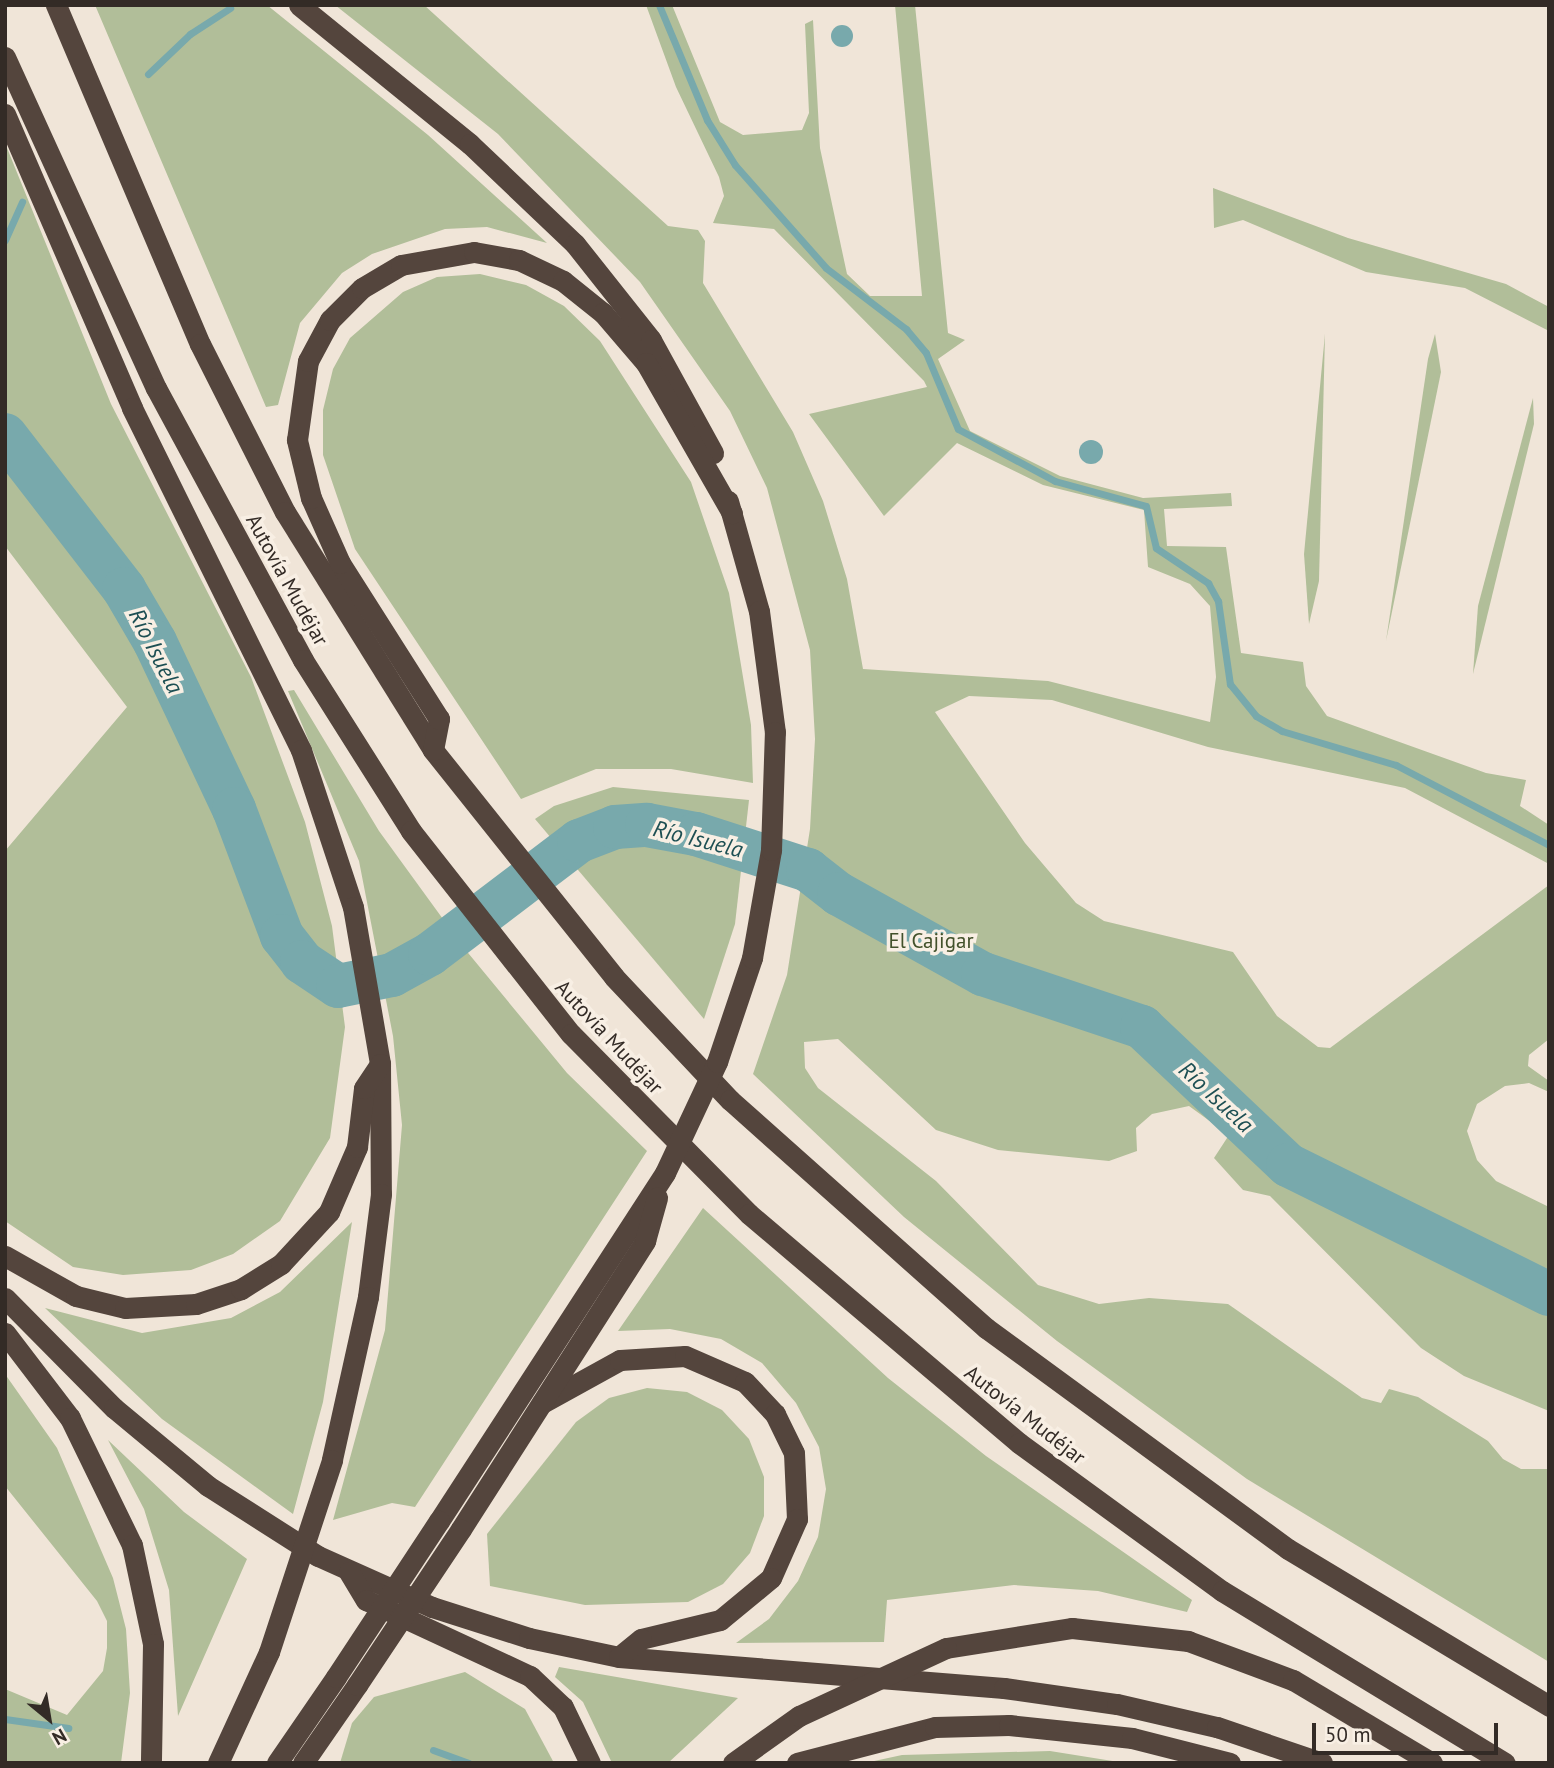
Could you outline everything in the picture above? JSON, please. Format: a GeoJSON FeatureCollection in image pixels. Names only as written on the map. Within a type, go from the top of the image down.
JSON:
{"type":"FeatureCollection","features":[{"type":"Feature","properties":{"kind":"highway","name":"Autovía Mudéjar"},"geometry":{"type":"LineString","coordinates":[[57,5],[148,229],[246,436],[348,619],[464,793],[573,930],[730,1100],[986,1328],[1288,1549],[1549,1706]]}},
{"type":"Feature","properties":{"kind":"highway"},"geometry":{"type":"LineString","coordinates":[[277,1763],[439,1521],[664,1173],[717,1062],[752,958],[771,850],[775,732],[762,624],[732,513],[719,467],[678,382],[600,272],[470,144],[299,5]]}},
{"type":"Feature","properties":{"kind":"highway","name":"Autovía Mudéjar"},"geometry":{"type":"LineString","coordinates":[[5,57],[97,265],[194,462],[303,660],[411,831],[518,974],[705,1171],[922,1367],[1222,1591],[1505,1763]]}},
{"type":"Feature","properties":{"kind":"highway"},"geometry":{"type":"LineString","coordinates":[[5,114],[132,408],[280,704],[321,805],[353,907],[380,1065],[376,1242],[332,1460],[269,1651],[218,1763]]}},
{"type":"Feature","properties":{"kind":"highway"},"geometry":{"type":"LineString","coordinates":[[433,750],[439,719],[341,563],[311,498],[297,440],[308,362],[330,320],[362,288],[428,256],[474,251],[519,260],[563,281],[603,313],[646,363],[732,513]]}},
{"type":"Feature","properties":{"kind":"highway"},"geometry":{"type":"LineString","coordinates":[[5,1256],[76,1296],[125,1308],[196,1304],[241,1289],[299,1249],[329,1212],[356,1147],[364,1088],[380,1065]]}},
{"type":"Feature","properties":{"kind":"highway"},"geometry":{"type":"LineString","coordinates":[[303,1763],[461,1529],[645,1241],[664,1173]]}},
{"type":"Feature","properties":{"kind":"highway"},"geometry":{"type":"LineString","coordinates":[[5,1298],[162,1449],[245,1511],[349,1572],[480,1624],[619,1657],[1065,1696],[1217,1727],[1322,1763]]}},
{"type":"Feature","properties":{"kind":"highway"},"geometry":{"type":"LineString","coordinates":[[5,1333],[70,1418],[132,1545],[153,1644],[152,1763]]}},
{"type":"Feature","properties":{"kind":"highway"},"geometry":{"type":"LineString","coordinates":[[542,1403],[620,1360],[685,1356],[745,1382],[775,1414],[794,1453],[797,1519],[783,1560],[764,1587],[720,1620],[641,1639],[619,1657]]}},
{"type":"Feature","properties":{"kind":"highway"},"geometry":{"type":"LineString","coordinates":[[349,1572],[366,1600],[530,1676],[563,1707],[590,1763]]}},
{"type":"Feature","properties":{"kind":"highway"},"geometry":{"type":"LineString","coordinates":[[733,1763],[799,1717],[946,1648],[1072,1628],[1188,1641],[1293,1681],[1432,1763]]}},
{"type":"Feature","properties":{"kind":"highway"},"geometry":{"type":"LineString","coordinates":[[797,1763],[861,1741],[972,1725],[1132,1738],[1230,1763]]}},
{"type":"Feature","properties":{"kind":"highway"},"geometry":{"type":"LineString","coordinates":[[318,1763],[324,1731]]}},
{"type":"Feature","properties":{"kind":"green space"},"geometry":{"type":"Polygon","coordinates":[[[95,5],[267,5],[428,135],[547,243],[487,227],[445,229],[372,254],[342,273],[300,323],[278,405],[266,407],[95,5]]]}},
{"type":"Feature","properties":{"kind":"green space","name":"El Cajigar"},"geometry":{"type":"Polygon","coordinates":[[[335,5],[424,5],[668,226],[698,230],[705,241],[703,283],[793,432],[823,501],[847,579],[863,669],[1048,681],[1210,722],[1216,677],[1210,606],[1190,584],[1148,567],[1144,510],[1043,485],[957,443],[884,516],[809,414],[927,387],[924,381],[774,229],[713,223],[724,196],[719,177],[676,87],[646,5],[672,5],[720,122],[743,135],[802,130],[809,113],[805,24],[813,20],[820,148],[847,274],[870,296],[922,296],[895,5],[915,5],[948,333],[965,340],[938,359],[970,431],[1060,476],[1143,498],[1231,493],[1232,506],[1164,509],[1167,546],[1226,547],[1241,653],[1303,662],[1306,686],[1327,716],[1486,773],[1526,780],[1520,806],[1549,825],[1549,864],[1405,788],[1208,747],[1052,700],[969,696],[935,712],[1025,843],[1076,903],[1104,921],[1233,952],[1277,1016],[1318,1047],[1330,1048],[1549,885],[1549,1039],[1529,1055],[1528,1066],[1549,1081],[1549,1092],[1529,1083],[1505,1086],[1477,1104],[1467,1131],[1477,1160],[1496,1181],[1549,1207],[1549,1411],[1464,1376],[1421,1348],[1270,1196],[1243,1190],[1214,1158],[1229,1135],[1189,1106],[1152,1114],[1136,1128],[1137,1151],[1109,1161],[998,1150],[936,1130],[838,1039],[804,1042],[805,1068],[818,1088],[936,1181],[1038,1285],[1099,1304],[1149,1298],[1228,1304],[1362,1398],[1381,1403],[1389,1389],[1418,1397],[1488,1441],[1503,1459],[1521,1469],[1549,1469],[1549,1662],[1247,1479],[1057,1341],[904,1217],[753,1074],[787,975],[810,829],[815,739],[810,650],[767,488],[730,411],[640,282],[498,134],[335,5]]]}},
{"type":"Feature","properties":{"kind":"green space"},"geometry":{"type":"Polygon","coordinates":[[[5,143],[111,404],[251,677],[305,822],[332,926],[345,1027],[330,1138],[280,1221],[233,1254],[191,1270],[123,1275],[73,1267],[5,1221],[5,851],[127,707],[5,546],[5,143]]]}},
{"type":"Feature","properties":{"kind":"green space"},"geometry":{"type":"Polygon","coordinates":[[[1213,188],[1348,238],[1506,284],[1549,307],[1549,331],[1465,288],[1366,272],[1243,220],[1214,228],[1213,188]]]}},
{"type":"Feature","properties":{"kind":"green space"},"geometry":{"type":"Polygon","coordinates":[[[480,274],[526,285],[564,306],[600,341],[691,482],[729,593],[751,725],[753,783],[671,769],[596,769],[521,799],[355,549],[323,455],[323,410],[333,369],[350,338],[403,292],[437,277],[480,274]]]}},
{"type":"Feature","properties":{"kind":"green space"},"geometry":{"type":"Polygon","coordinates":[[[1325,334],[1319,581],[1309,624],[1304,554],[1325,334]]]}},
{"type":"Feature","properties":{"kind":"green space"},"geometry":{"type":"Polygon","coordinates":[[[1435,334],[1441,372],[1386,641],[1428,359],[1435,334]]]}},
{"type":"Feature","properties":{"kind":"green space"},"geometry":{"type":"Polygon","coordinates":[[[1533,398],[1534,424],[1473,674],[1478,606],[1533,398]]]}},
{"type":"Feature","properties":{"kind":"green space"},"geometry":{"type":"Polygon","coordinates":[[[294,690],[379,831],[464,948],[567,1073],[647,1151],[415,1507],[392,1503],[333,1520],[385,1330],[402,1125],[393,1036],[359,861],[288,691],[294,690]]]}},
{"type":"Feature","properties":{"kind":"green space"},"geometry":{"type":"Polygon","coordinates":[[[613,787],[749,800],[735,924],[704,1019],[535,819],[554,806],[613,787]]]}},
{"type":"Feature","properties":{"kind":"green space"},"geometry":{"type":"Polygon","coordinates":[[[703,1208],[888,1378],[986,1456],[1192,1600],[1187,1612],[1098,1591],[1014,1585],[887,1600],[884,1642],[736,1643],[769,1619],[798,1581],[818,1537],[826,1489],[819,1447],[796,1403],[762,1363],[721,1339],[670,1329],[618,1331],[703,1208]]]}},
{"type":"Feature","properties":{"kind":"green space"},"geometry":{"type":"Polygon","coordinates":[[[352,1222],[323,1402],[293,1514],[162,1419],[45,1308],[142,1333],[231,1318],[280,1292],[352,1222]]]}},
{"type":"Feature","properties":{"kind":"green space"},"geometry":{"type":"Polygon","coordinates":[[[5,1374],[57,1448],[113,1578],[126,1629],[130,1693],[121,1763],[5,1763],[5,1689],[67,1715],[103,1671],[107,1648],[107,1621],[97,1601],[5,1486],[5,1374]]]}},
{"type":"Feature","properties":{"kind":"green space"},"geometry":{"type":"Polygon","coordinates":[[[647,1388],[687,1392],[722,1410],[749,1439],[764,1477],[764,1516],[750,1553],[723,1584],[688,1602],[585,1605],[490,1586],[487,1534],[576,1422],[609,1398],[647,1388]]]}},
{"type":"Feature","properties":{"kind":"green space"},"geometry":{"type":"Polygon","coordinates":[[[108,1440],[184,1512],[247,1559],[178,1716],[169,1590],[144,1509],[108,1440]]]}},
{"type":"Feature","properties":{"kind":"green space"},"geometry":{"type":"Polygon","coordinates":[[[559,1667],[738,1698],[668,1763],[612,1763],[583,1702],[555,1677],[559,1667]]]}},
{"type":"Feature","properties":{"kind":"green space"},"geometry":{"type":"Polygon","coordinates":[[[465,1672],[525,1709],[554,1763],[340,1763],[352,1723],[374,1697],[465,1672]]]}},
{"type":"Feature","properties":{"kind":"green space"},"geometry":{"type":"Polygon","coordinates":[[[1050,1751],[1125,1763],[865,1763],[902,1755],[1050,1751]]]}},
{"type":"Feature","properties":{"kind":"water"},"geometry":{"type":"Polygon","coordinates":[[[838,25],[846,25],[853,32],[853,40],[846,47],[838,47],[831,40],[831,32],[838,25]]]}},
{"type":"Feature","properties":{"kind":"water"},"geometry":{"type":"Polygon","coordinates":[[[1091,440],[1100,443],[1103,452],[1100,461],[1091,464],[1082,461],[1079,452],[1082,443],[1091,440]]]}},
{"type":"Feature","properties":{"kind":"waterway"},"geometry":{"type":"LineString","coordinates":[[659,5],[707,120],[735,165],[826,268],[906,329],[926,353],[958,429],[1055,481],[1146,506],[1156,548],[1208,583],[1218,601],[1230,684],[1256,716],[1282,731],[1396,765],[1549,845]]}},
{"type":"Feature","properties":{"kind":"waterway"},"geometry":{"type":"LineString","coordinates":[[148,74],[190,34],[230,8]]}},
{"type":"Feature","properties":{"kind":"waterway"},"geometry":{"type":"LineString","coordinates":[[5,240],[22,202]]}},
{"type":"Feature","properties":{"kind":"waterway","name":"Río Isuela"},"geometry":{"type":"LineString","coordinates":[[5,435],[124,589],[155,642],[234,809],[282,936],[302,962],[338,986],[392,975],[430,954],[579,841],[615,827],[647,825],[696,834],[808,870],[839,894],[983,974],[1142,1027],[1288,1165],[1549,1294]]}},
{"type":"Feature","properties":{"kind":"waterway"},"geometry":{"type":"LineString","coordinates":[[5,1719],[68,1728]]}},
{"type":"Feature","properties":{"kind":"waterway"},"geometry":{"type":"LineString","coordinates":[[433,1750],[469,1763]]}}]}
